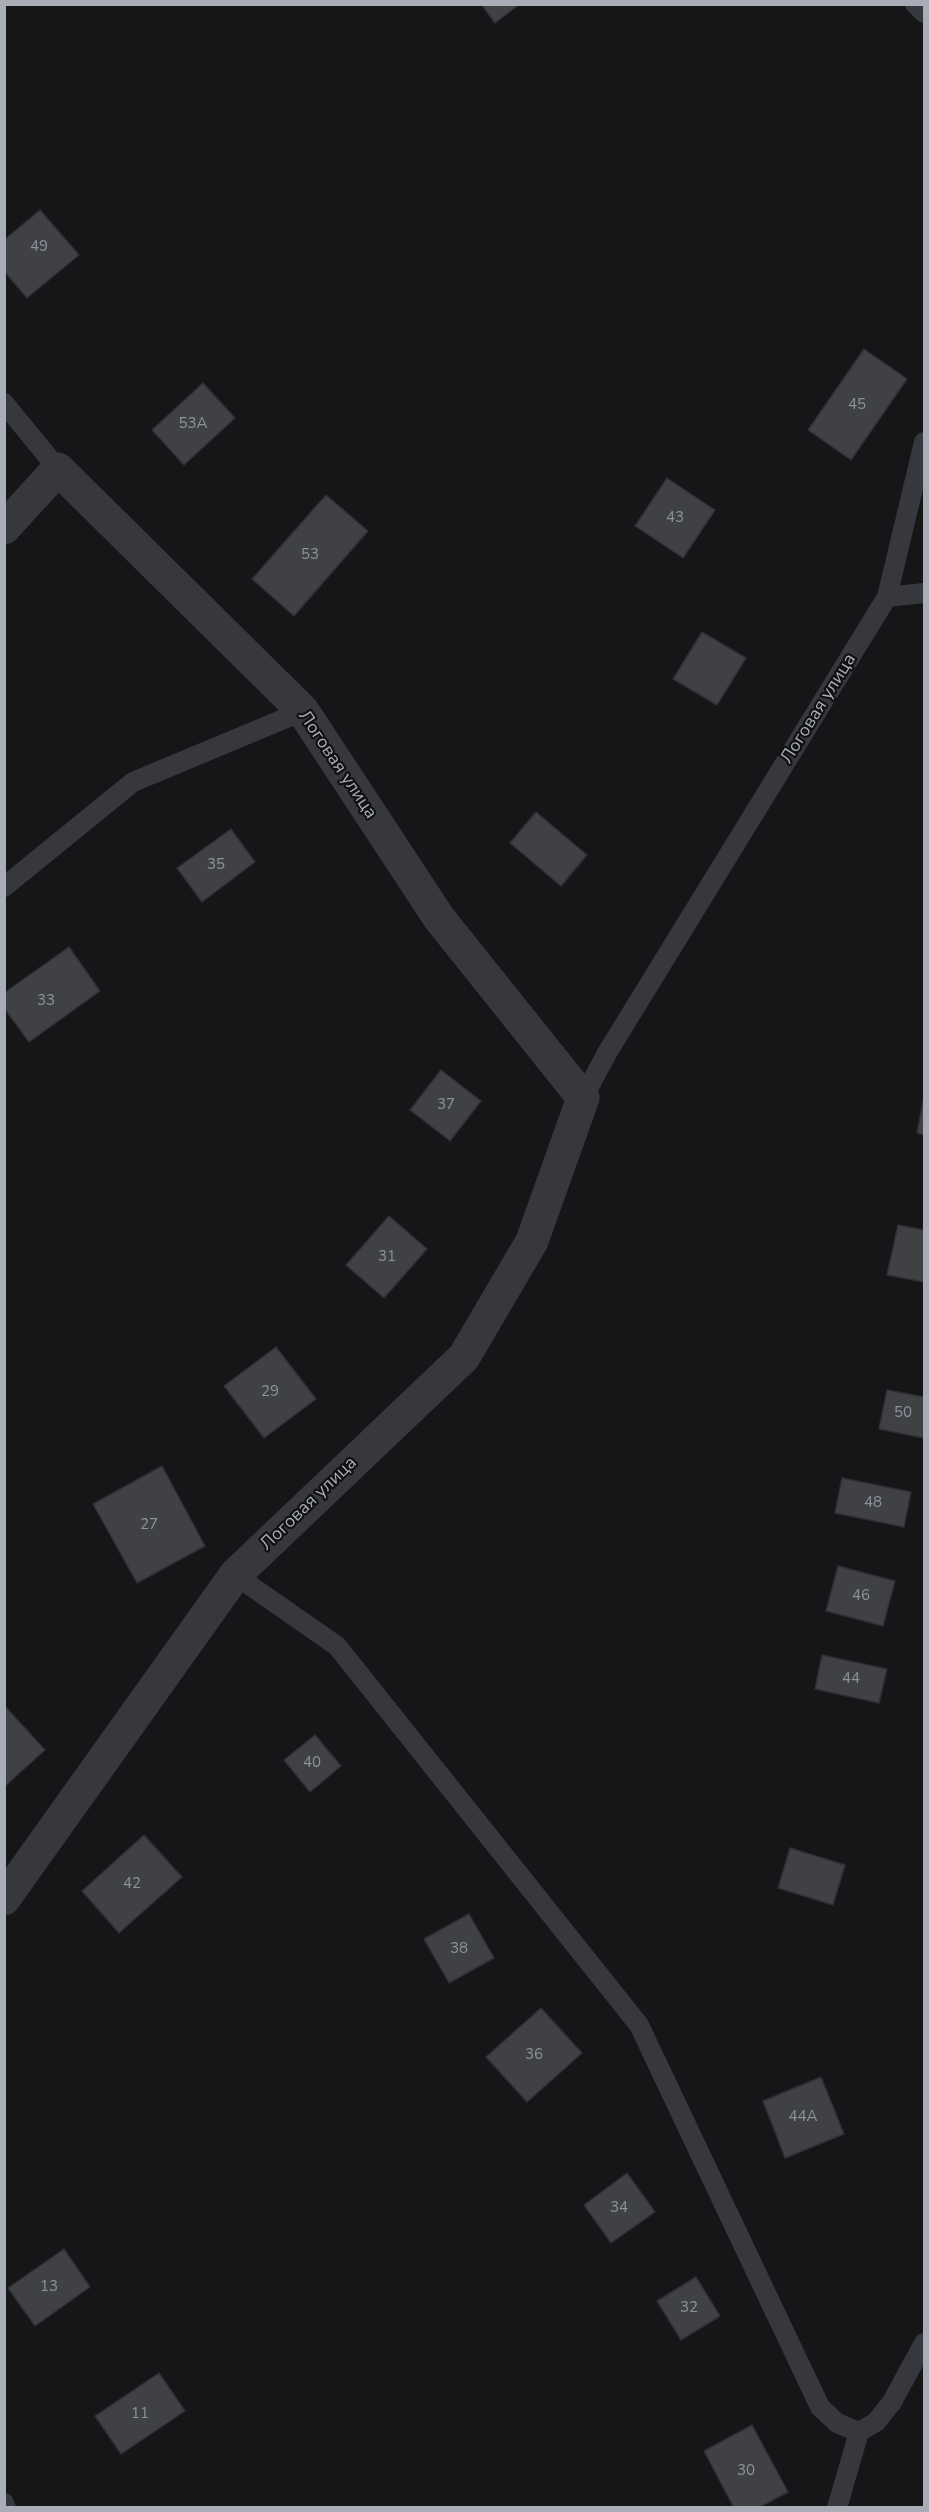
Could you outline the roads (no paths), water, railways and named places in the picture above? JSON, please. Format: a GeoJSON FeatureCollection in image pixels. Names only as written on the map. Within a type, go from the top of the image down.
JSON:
{"type":"FeatureCollection","features":[{"type":"Feature","properties":{"kind":"street"},"geometry":{"type":"LineString","coordinates":[[4,528],[58,469]]}},
{"type":"Feature","properties":{"kind":"street","name":"Логовая улица"},"geometry":{"type":"LineString","coordinates":[[4,1899],[235,1575],[464,1357],[532,1241],[583,1098],[439,918],[303,711],[58,469]]}},
{"type":"Feature","properties":{"kind":"lane"},"geometry":{"type":"LineString","coordinates":[[915,4],[924,13]]}},
{"type":"Feature","properties":{"kind":"lane"},"geometry":{"type":"LineString","coordinates":[[4,403],[58,469]]}},
{"type":"Feature","properties":{"kind":"lane","name":"Логовая улица"},"geometry":{"type":"LineString","coordinates":[[583,1098],[608,1053],[887,597],[924,442]]}},
{"type":"Feature","properties":{"kind":"lane"},"geometry":{"type":"LineString","coordinates":[[887,597],[924,593]]}},
{"type":"Feature","properties":{"kind":"lane"},"geometry":{"type":"LineString","coordinates":[[4,887],[134,782],[303,711]]}},
{"type":"Feature","properties":{"kind":"lane"},"geometry":{"type":"LineString","coordinates":[[235,1575],[337,1646],[639,2025],[820,2407],[837,2423],[859,2432]]}},
{"type":"Feature","properties":{"kind":"lane"},"geometry":{"type":"LineString","coordinates":[[837,2508],[859,2432],[876,2422],[892,2402],[924,2343]]}},
{"type":"Feature","properties":{"kind":"lane"},"geometry":{"type":"LineString","coordinates":[[4,2503],[6,2508]]}}]}
